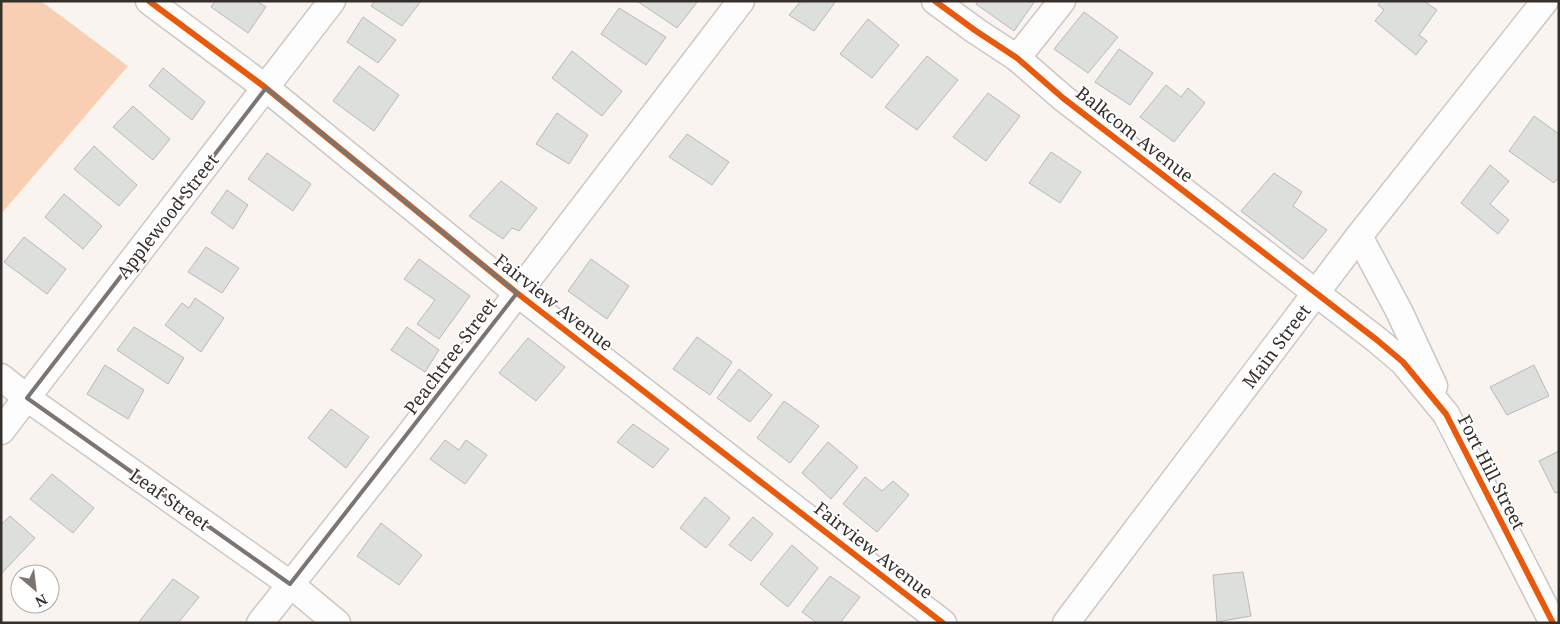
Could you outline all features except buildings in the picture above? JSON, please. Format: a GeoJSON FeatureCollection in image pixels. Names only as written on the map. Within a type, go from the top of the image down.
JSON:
{"type":"FeatureCollection","features":[{"type":"Feature","properties":{"kind":"street","name":"Fairview Avenue"},"geometry":{"type":"LineString","coordinates":[[149,1],[266,88],[517,293],[943,623]]}},
{"type":"Feature","properties":{"kind":"street","name":"Applewood Street"},"geometry":{"type":"LineString","coordinates":[[1,431],[332,1]]}},
{"type":"Feature","properties":{"kind":"street","name":"Peachtree Street"},"geometry":{"type":"LineString","coordinates":[[260,623],[406,439],[741,1]]}},
{"type":"Feature","properties":{"kind":"street","name":"Balkcom Avenue"},"geometry":{"type":"LineString","coordinates":[[935,1],[1017,58],[1063,98],[1316,293]]}},
{"type":"Feature","properties":{"kind":"street"},"geometry":{"type":"LineString","coordinates":[[1017,58],[1062,1]]}},
{"type":"Feature","properties":{"kind":"street","name":"Main Street"},"geometry":{"type":"LineString","coordinates":[[1066,623],[1359,236],[1545,1]]}},
{"type":"Feature","properties":{"kind":"street","name":"Fort Hill Street"},"geometry":{"type":"LineString","coordinates":[[1359,236],[1410,333],[1446,414],[1553,623]]}},
{"type":"Feature","properties":{"kind":"street","name":"Fort Hill Street"},"geometry":{"type":"LineString","coordinates":[[1316,293],[1403,362],[1446,414]]}},
{"type":"Feature","properties":{"kind":"street","name":"Leaf Street"},"geometry":{"type":"LineString","coordinates":[[1,377],[27,398],[290,584],[338,623]]}},
{"type":"Feature","properties":{"kind":"highlighted area"},"geometry":{"type":"Polygon","coordinates":[[[266,88],[517,293],[290,584],[27,398],[266,88]]]}},
{"type":"Feature","properties":{"kind":"shaded area"},"geometry":{"type":"Polygon","coordinates":[[[1,1],[41,1],[128,66],[1,214],[1,1]]]}},
{"type":"Feature","properties":{"kind":"cycle path"},"geometry":{"type":"LineString","coordinates":[[149,1],[266,88],[517,293],[943,623]]}},
{"type":"Feature","properties":{"kind":"cycle path"},"geometry":{"type":"LineString","coordinates":[[935,1],[1017,58],[1063,98],[1403,362],[1446,414],[1553,623]]}}]}
